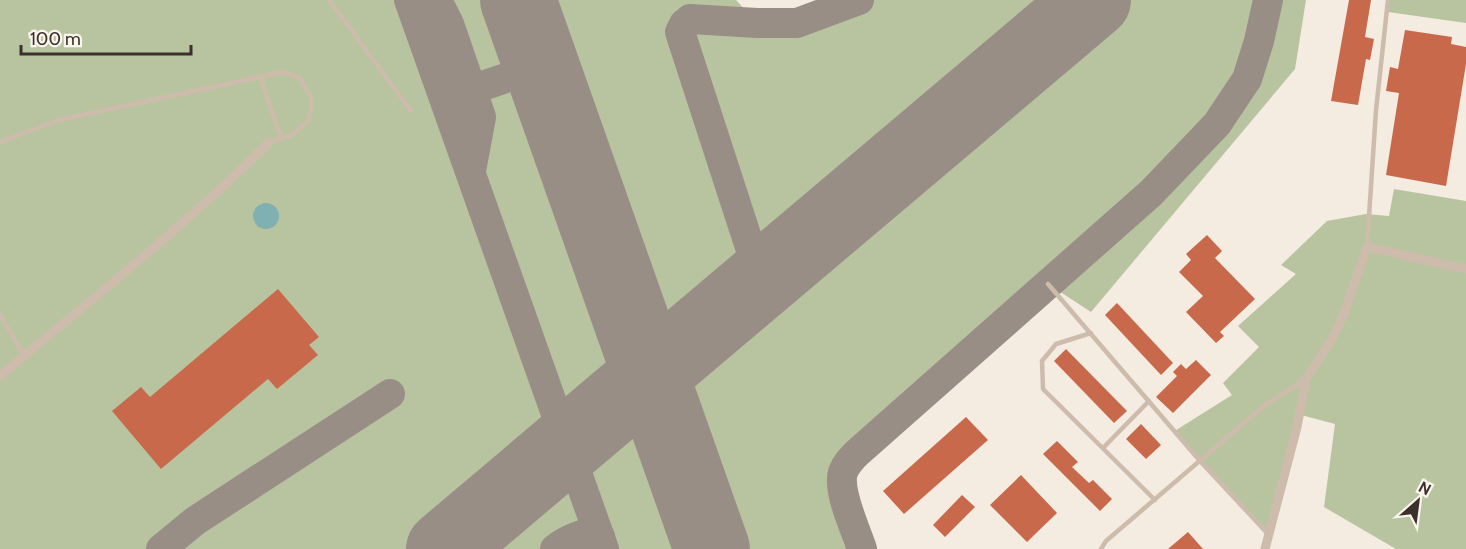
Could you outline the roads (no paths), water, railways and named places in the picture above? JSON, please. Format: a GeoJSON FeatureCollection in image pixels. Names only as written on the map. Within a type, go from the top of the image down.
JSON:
{"type":"FeatureCollection","features":[{"type":"Feature","properties":{"kind":"street"},"geometry":{"type":"LineString","coordinates":[[0,376],[183,224],[268,143]]}},
{"type":"Feature","properties":{"kind":"street"},"geometry":{"type":"LineString","coordinates":[[1265,549],[1297,427],[1306,378],[1333,337],[1344,314],[1367,247],[1466,269]]}},
{"type":"Feature","properties":{"kind":"lane"},"geometry":{"type":"LineString","coordinates":[[329,0],[411,111]]}},
{"type":"Feature","properties":{"kind":"lane"},"geometry":{"type":"LineString","coordinates":[[1367,247],[1376,110],[1388,0]]}},
{"type":"Feature","properties":{"kind":"lane"},"geometry":{"type":"LineString","coordinates":[[0,142],[59,120],[282,72],[300,78],[312,99],[309,120],[292,135],[268,143]]}},
{"type":"Feature","properties":{"kind":"lane"},"geometry":{"type":"LineString","coordinates":[[260,77],[281,138]]}},
{"type":"Feature","properties":{"kind":"lane"},"geometry":{"type":"LineString","coordinates":[[1048,284],[1200,461],[1269,535]]}},
{"type":"Feature","properties":{"kind":"lane"},"geometry":{"type":"LineString","coordinates":[[0,314],[24,356]]}},
{"type":"Feature","properties":{"kind":"lane"},"geometry":{"type":"LineString","coordinates":[[1091,333],[1056,344],[1042,361],[1043,389],[1155,500]]}},
{"type":"Feature","properties":{"kind":"lane"},"geometry":{"type":"LineString","coordinates":[[1101,549],[1106,541],[1265,405],[1306,378]]}},
{"type":"Feature","properties":{"kind":"lane"},"geometry":{"type":"LineString","coordinates":[[1103,448],[1149,401]]}},
{"type":"Feature","properties":{"kind":"water"},"geometry":{"type":"Polygon","coordinates":[[[266,203],[275,207],[279,216],[275,225],[266,229],[257,225],[253,216],[257,207],[266,203]]]}}]}
